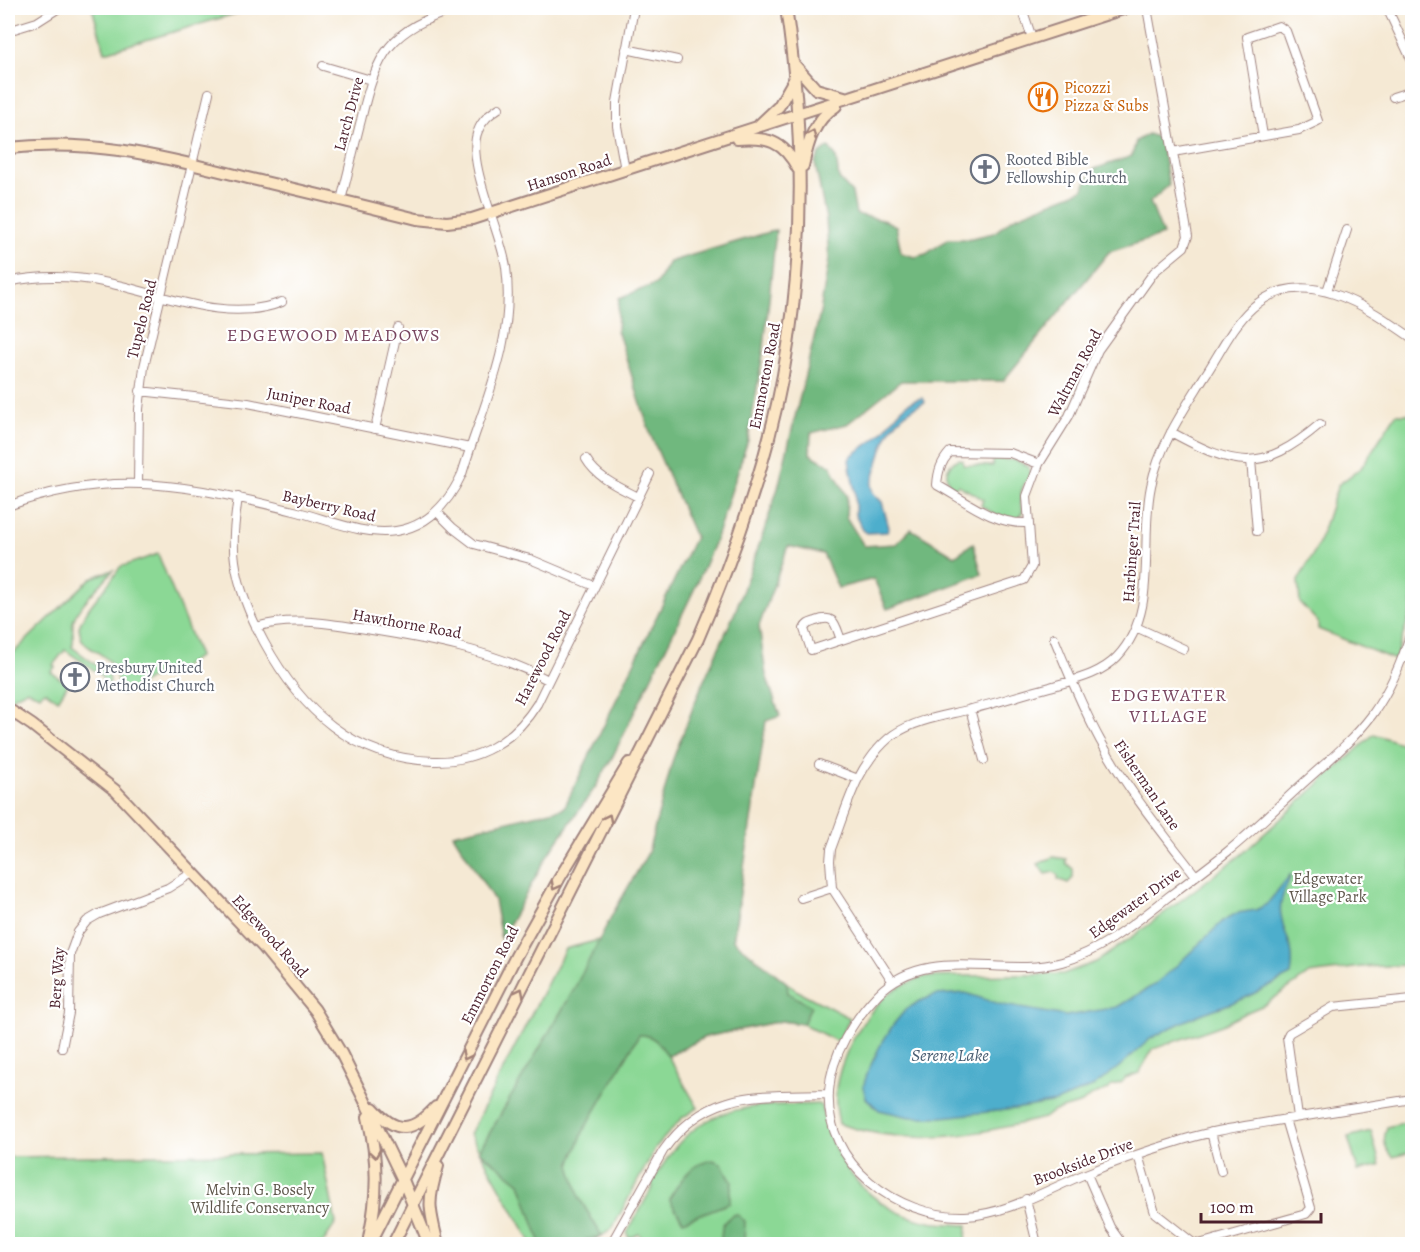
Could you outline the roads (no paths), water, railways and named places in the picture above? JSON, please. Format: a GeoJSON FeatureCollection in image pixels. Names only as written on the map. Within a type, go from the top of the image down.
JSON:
{"type":"FeatureCollection","features":[{"type":"Feature","properties":{"kind":"main road","name":"Emmorton Road"},"geometry":{"type":"LineString","coordinates":[[393,1245],[698,639],[719,592],[744,522],[773,420],[789,337],[797,263],[799,172],[797,115],[794,64],[786,8]]}},
{"type":"Feature","properties":{"kind":"main road","name":"Hanson Road"},"geometry":{"type":"LineString","coordinates":[[8,148],[82,145],[133,151],[434,221],[472,219],[1125,8]]}},
{"type":"Feature","properties":{"kind":"main road"},"geometry":{"type":"LineString","coordinates":[[794,64],[816,89],[848,98]]}},
{"type":"Feature","properties":{"kind":"main road"},"geometry":{"type":"LineString","coordinates":[[751,130],[773,114],[795,78]]}},
{"type":"Feature","properties":{"kind":"main road"},"geometry":{"type":"LineString","coordinates":[[799,184],[806,149],[816,125],[830,110],[848,98]]}},
{"type":"Feature","properties":{"kind":"main road"},"geometry":{"type":"LineString","coordinates":[[722,140],[754,138],[765,139],[780,145],[793,159],[799,172]]}},
{"type":"Feature","properties":{"kind":"main road","name":"Edgewood Road"},"geometry":{"type":"LineString","coordinates":[[8,708],[116,791],[264,948],[315,1010],[363,1096],[403,1180],[429,1245]]}},
{"type":"Feature","properties":{"kind":"main road","name":"Emmorton Road"},"geometry":{"type":"LineString","coordinates":[[368,1245],[446,1098],[516,956],[559,879],[622,775],[654,729]]}},
{"type":"Feature","properties":{"kind":"main road"},"geometry":{"type":"LineString","coordinates":[[363,1096],[384,1120],[407,1128],[426,1118],[446,1098]]}},
{"type":"Feature","properties":{"kind":"main road"},"geometry":{"type":"LineString","coordinates":[[363,1096],[376,1161],[377,1191],[368,1245]]}},
{"type":"Feature","properties":{"kind":"main road"},"geometry":{"type":"LineString","coordinates":[[438,1245],[429,1200],[447,1138]]}},
{"type":"Feature","properties":{"kind":"street"},"geometry":{"type":"LineString","coordinates":[[8,31],[37,22],[59,8]]}},
{"type":"Feature","properties":{"kind":"street","name":"Larch Drive"},"geometry":{"type":"LineString","coordinates":[[341,200],[371,80],[380,61],[401,35],[428,18],[458,8]]}},
{"type":"Feature","properties":{"kind":"street"},"geometry":{"type":"LineString","coordinates":[[625,170],[618,136],[617,102],[634,8]]}},
{"type":"Feature","properties":{"kind":"street"},"geometry":{"type":"LineString","coordinates":[[1022,8],[1032,38]]}},
{"type":"Feature","properties":{"kind":"street","name":"Waltman Road"},"geometry":{"type":"LineString","coordinates":[[841,640],[835,622],[825,617],[808,623],[804,628],[811,650],[1024,580],[1032,566],[1027,496],[1039,464],[1069,416],[1098,350],[1154,272],[1186,242],[1188,228],[1148,8]]}},
{"type":"Feature","properties":{"kind":"street"},"geometry":{"type":"LineString","coordinates":[[1387,8],[1413,61]]}},
{"type":"Feature","properties":{"kind":"street"},"geometry":{"type":"LineString","coordinates":[[1173,152],[1299,130],[1318,121],[1286,31],[1279,26],[1247,38],[1263,136]]}},
{"type":"Feature","properties":{"kind":"street"},"geometry":{"type":"LineString","coordinates":[[626,50],[677,60]]}},
{"type":"Feature","properties":{"kind":"street"},"geometry":{"type":"LineString","coordinates":[[323,66],[371,80]]}},
{"type":"Feature","properties":{"kind":"street"},"geometry":{"type":"LineString","coordinates":[[1393,97],[1413,91]]}},
{"type":"Feature","properties":{"kind":"street","name":"Tupelo Road"},"geometry":{"type":"LineString","coordinates":[[138,483],[140,391],[144,367],[210,93]]}},
{"type":"Feature","properties":{"kind":"street","name":"Bayberry Road"},"geometry":{"type":"LineString","coordinates":[[8,506],[80,486],[138,483],[194,488],[376,531],[387,532],[408,528],[419,524],[437,512],[457,486],[502,351],[509,305],[502,248],[477,168],[475,145],[478,129],[499,108]]}},
{"type":"Feature","properties":{"kind":"street"},"geometry":{"type":"LineString","coordinates":[[1327,291],[1347,230]]}},
{"type":"Feature","properties":{"kind":"street"},"geometry":{"type":"LineString","coordinates":[[8,282],[40,277],[85,279],[231,310],[267,308],[282,302]]}},
{"type":"Feature","properties":{"kind":"street","name":"Harbinger Trail"},"geometry":{"type":"LineString","coordinates":[[893,982],[832,888],[830,861],[831,849],[858,779],[879,748],[893,736],[931,719],[1095,672],[1117,657],[1138,628],[1144,597],[1147,505],[1160,454],[1236,326],[1251,309],[1265,299],[1289,290],[1303,288],[1327,291],[1356,303],[1413,338]]}},
{"type":"Feature","properties":{"kind":"street"},"geometry":{"type":"LineString","coordinates":[[375,429],[398,328]]}},
{"type":"Feature","properties":{"kind":"street","name":"Juniper Road"},"geometry":{"type":"LineString","coordinates":[[140,391],[249,403],[470,448]]}},
{"type":"Feature","properties":{"kind":"street"},"geometry":{"type":"LineString","coordinates":[[1171,432],[1216,455],[1251,460],[1282,451],[1296,444],[1320,424]]}},
{"type":"Feature","properties":{"kind":"street"},"geometry":{"type":"LineString","coordinates":[[1028,523],[1007,522],[994,518],[937,485],[938,474],[943,460],[950,452],[1011,453],[1039,464]]}},
{"type":"Feature","properties":{"kind":"street"},"geometry":{"type":"LineString","coordinates":[[586,459],[601,477],[638,497]]}},
{"type":"Feature","properties":{"kind":"street"},"geometry":{"type":"LineString","coordinates":[[1251,460],[1257,531]]}},
{"type":"Feature","properties":{"kind":"street","name":"Harewood Road"},"geometry":{"type":"LineString","coordinates":[[237,497],[233,539],[234,560],[243,597],[256,627],[285,678],[311,709],[339,732],[353,740],[403,758],[450,761],[476,755],[494,747],[512,734],[528,717],[650,474]]}},
{"type":"Feature","properties":{"kind":"street"},"geometry":{"type":"LineString","coordinates":[[437,512],[474,544],[530,559],[594,586]]}},
{"type":"Feature","properties":{"kind":"street","name":"Hawthorne Road"},"geometry":{"type":"LineString","coordinates":[[256,627],[277,622],[306,621],[408,636],[482,652],[548,680]]}},
{"type":"Feature","properties":{"kind":"street"},"geometry":{"type":"LineString","coordinates":[[1138,628],[1184,649]]}},
{"type":"Feature","properties":{"kind":"street","name":"Edgewater Drive"},"geometry":{"type":"LineString","coordinates":[[829,1094],[832,1071],[851,1029],[879,993],[893,982],[907,974],[932,966],[1039,966],[1057,964],[1078,957],[1108,941],[1230,850],[1355,736],[1388,690],[1413,629]]}},
{"type":"Feature","properties":{"kind":"street","name":"Fisherman Lane"},"geometry":{"type":"LineString","coordinates":[[1054,638],[1099,739],[1152,819],[1196,876]]}},
{"type":"Feature","properties":{"kind":"street"},"geometry":{"type":"LineString","coordinates":[[1403,657],[1413,660]]}},
{"type":"Feature","properties":{"kind":"street"},"geometry":{"type":"LineString","coordinates":[[970,709],[984,760]]}},
{"type":"Feature","properties":{"kind":"street"},"geometry":{"type":"LineString","coordinates":[[819,764],[858,779]]}},
{"type":"Feature","properties":{"kind":"street","name":"Berg Way"},"geometry":{"type":"LineString","coordinates":[[62,1048],[69,1013],[70,954],[78,932],[87,921],[99,914],[168,888],[192,873]]}},
{"type":"Feature","properties":{"kind":"street"},"geometry":{"type":"LineString","coordinates":[[801,898],[832,888]]}},
{"type":"Feature","properties":{"kind":"street"},"geometry":{"type":"LineString","coordinates":[[1298,1117],[1287,1037],[1289,1033],[1333,1007],[1413,999]]}},
{"type":"Feature","properties":{"kind":"street"},"geometry":{"type":"LineString","coordinates":[[611,1245],[663,1151],[679,1132],[703,1112],[738,1098],[829,1094]]}},
{"type":"Feature","properties":{"kind":"street","name":"Brookside Drive"},"geometry":{"type":"LineString","coordinates":[[829,1094],[831,1115],[837,1137],[866,1179],[888,1196],[906,1205],[933,1213],[964,1216],[985,1214],[1138,1155],[1211,1132],[1413,1099]]}},
{"type":"Feature","properties":{"kind":"street"},"geometry":{"type":"LineString","coordinates":[[1138,1155],[1155,1213],[1193,1243],[1199,1245],[1306,1214],[1311,1208],[1285,1119]]}},
{"type":"Feature","properties":{"kind":"street"},"geometry":{"type":"LineString","coordinates":[[1211,1132],[1221,1171]]}},
{"type":"Feature","properties":{"kind":"street"},"geometry":{"type":"LineString","coordinates":[[1087,1174],[1110,1227],[1122,1245]]}},
{"type":"Feature","properties":{"kind":"street"},"geometry":{"type":"LineString","coordinates":[[1026,1199],[1037,1245]]}},
{"type":"Feature","properties":{"kind":"water"},"geometry":{"type":"Polygon","coordinates":[[[923,398],[925,402],[900,418],[887,436],[871,485],[873,493],[882,502],[889,528],[887,532],[867,533],[855,515],[855,493],[849,460],[879,435],[903,407],[923,398]]]}},
{"type":"Feature","properties":{"kind":"water","name":"Serene Lake"},"geometry":{"type":"Polygon","coordinates":[[[1291,874],[1280,910],[1291,949],[1291,975],[1243,999],[1198,1015],[1150,1039],[1094,1086],[1056,1102],[943,1117],[910,1117],[879,1110],[866,1098],[863,1087],[880,1046],[906,1009],[920,1001],[936,995],[965,993],[1003,1005],[1066,1016],[1117,1007],[1154,985],[1224,920],[1237,913],[1256,910],[1267,904],[1291,874]]]}},
{"type":"Feature","properties":{"kind":"place","name":"Picozzi Pizza & Subs"},"geometry":{"type":"Point","coordinates":[1043,97]}},
{"type":"Feature","properties":{"kind":"place","name":"Rooted Bible Fellowship Church"},"geometry":{"type":"Point","coordinates":[985,169]}},
{"type":"Feature","properties":{"kind":"place","name":"Presbury United Methodist Church"},"geometry":{"type":"Point","coordinates":[75,677]}},
{"type":"Feature","properties":{"kind":"district","name":"EDGEWOOD MEADOWS"},"geometry":{"type":"Point","coordinates":[334,335]}},
{"type":"Feature","properties":{"kind":"district","name":"EDGEWATER VILLAGE"},"geometry":{"type":"Point","coordinates":[1169,705]}},
{"type":"Feature","properties":{"kind":"park label","name":"Edgewater Village Park"},"geometry":{"type":"Point","coordinates":[1328,888]}},
{"type":"Feature","properties":{"kind":"park label","name":"Melvin G. Bosely Wildlife Conservancy"},"geometry":{"type":"Point","coordinates":[260,1199]}}]}
